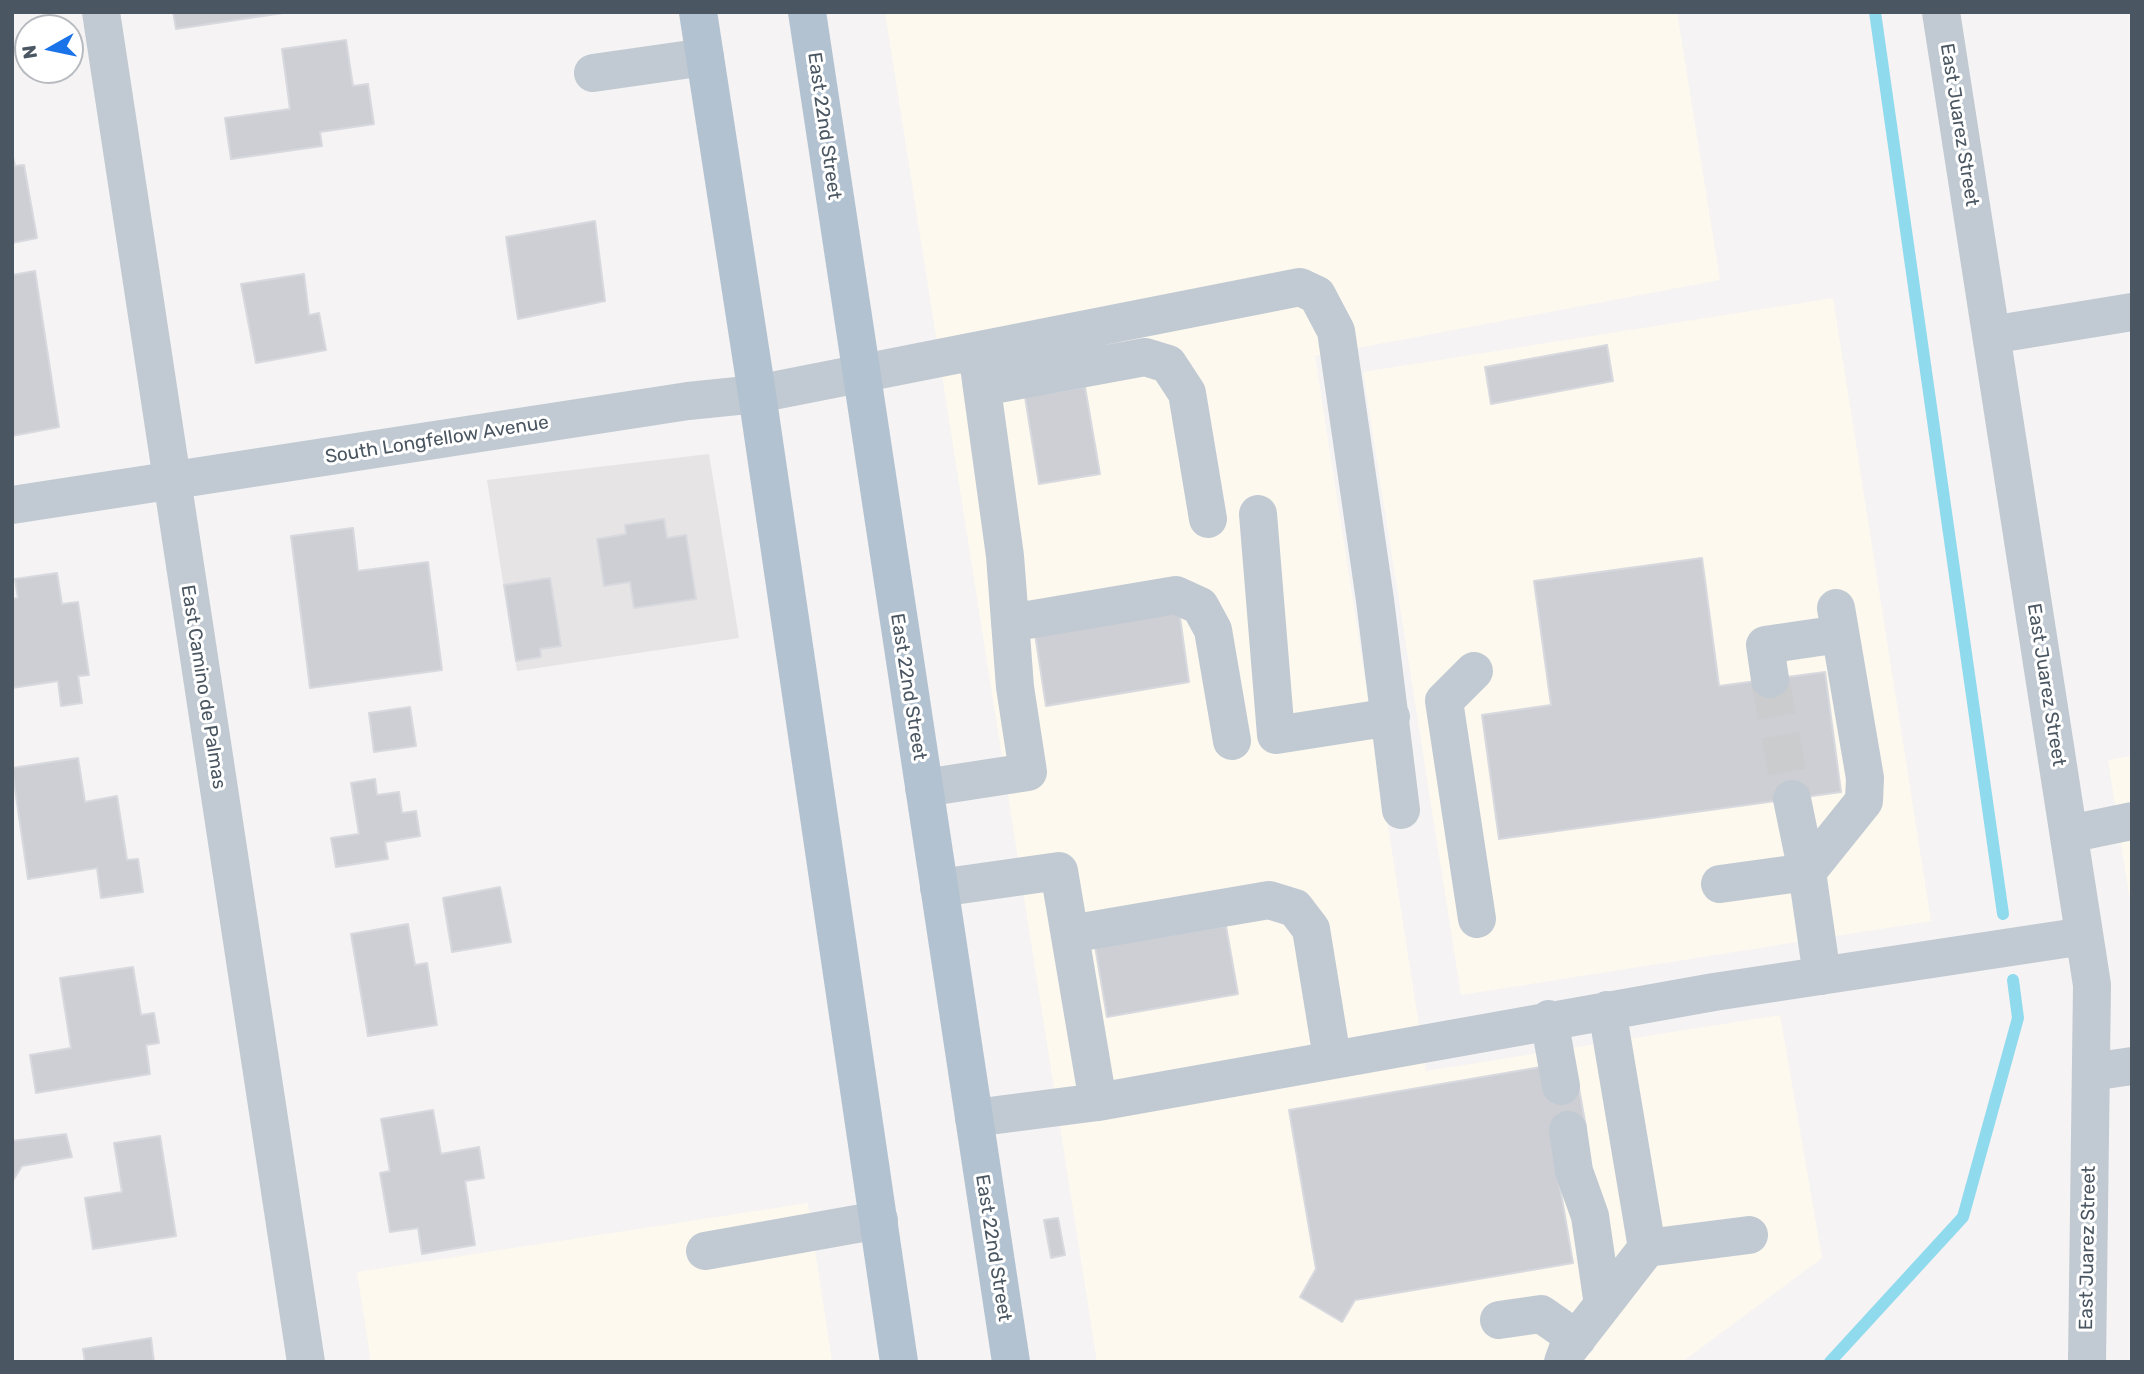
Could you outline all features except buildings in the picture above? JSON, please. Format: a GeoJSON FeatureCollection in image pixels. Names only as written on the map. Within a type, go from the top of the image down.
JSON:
{"type":"FeatureCollection","features":[{"type":"Feature","properties":{"kind":"main road"},"geometry":{"type":"LineString","coordinates":[[698,12],[757,394],[899,1362]]}},
{"type":"Feature","properties":{"kind":"main road","name":"East 22nd Street"},"geometry":{"type":"LineString","coordinates":[[807,12],[1008,1345]]}},
{"type":"Feature","properties":{"kind":"main road"},"geometry":{"type":"LineString","coordinates":[[1008,1345],[1025,1362]]}},
{"type":"Feature","properties":{"kind":"street","name":"East Camino de Palmas"},"geometry":{"type":"LineString","coordinates":[[101,12],[306,1362]]}},
{"type":"Feature","properties":{"kind":"street","name":"East Juarez Street"},"geometry":{"type":"LineString","coordinates":[[1941,12],[2092,985],[2087,1362]]}},
{"type":"Feature","properties":{"kind":"street"},"geometry":{"type":"LineString","coordinates":[[593,73],[705,57]]}},
{"type":"Feature","properties":{"kind":"street"},"geometry":{"type":"LineString","coordinates":[[979,369],[1238,297],[1300,287],[1317,295],[1336,331],[1391,717],[1401,810]]}},
{"type":"Feature","properties":{"kind":"street"},"geometry":{"type":"LineString","coordinates":[[1991,335],[2132,312]]}},
{"type":"Feature","properties":{"kind":"street"},"geometry":{"type":"LineString","coordinates":[[979,369],[1145,358],[1168,364],[1186,393],[1208,519]]}},
{"type":"Feature","properties":{"kind":"street","name":"South Longfellow Avenue"},"geometry":{"type":"LineString","coordinates":[[12,505],[688,401],[757,394],[861,376],[979,369]]}},
{"type":"Feature","properties":{"kind":"street"},"geometry":{"type":"LineString","coordinates":[[924,788],[1028,772],[1010,623],[1005,556],[979,369]]}},
{"type":"Feature","properties":{"kind":"street"},"geometry":{"type":"LineString","coordinates":[[1258,514],[1276,735],[1391,717]]}},
{"type":"Feature","properties":{"kind":"street"},"geometry":{"type":"LineString","coordinates":[[1010,623],[1176,595],[1200,606],[1213,630],[1231,741]]}},
{"type":"Feature","properties":{"kind":"street"},"geometry":{"type":"LineString","coordinates":[[1720,884],[1807,873],[1864,801],[1865,778],[1838,622],[1765,645],[1770,679]]}},
{"type":"Feature","properties":{"kind":"street"},"geometry":{"type":"LineString","coordinates":[[1474,671],[1444,701],[1477,919]]}},
{"type":"Feature","properties":{"kind":"street"},"geometry":{"type":"LineString","coordinates":[[1791,799],[1807,873],[1822,976]]}},
{"type":"Feature","properties":{"kind":"street"},"geometry":{"type":"LineString","coordinates":[[2069,834],[2132,821]]}},
{"type":"Feature","properties":{"kind":"street"},"geometry":{"type":"LineString","coordinates":[[939,888],[1059,871],[1098,1102]]}},
{"type":"Feature","properties":{"kind":"street"},"geometry":{"type":"LineString","coordinates":[[1070,934],[1269,900],[1295,908],[1311,929],[1332,1058]]}},
{"type":"Feature","properties":{"kind":"street"},"geometry":{"type":"LineString","coordinates":[[974,1118],[1098,1102],[1549,1019],[2084,936]]}},
{"type":"Feature","properties":{"kind":"street"},"geometry":{"type":"LineString","coordinates":[[1607,1010],[1647,1248]]}},
{"type":"Feature","properties":{"kind":"street"},"geometry":{"type":"LineString","coordinates":[[1549,1019],[1561,1086]]}},
{"type":"Feature","properties":{"kind":"street"},"geometry":{"type":"LineString","coordinates":[[2091,1072],[2132,1066]]}},
{"type":"Feature","properties":{"kind":"street"},"geometry":{"type":"LineString","coordinates":[[1568,1130],[1574,1171],[1590,1216],[1603,1305]]}},
{"type":"Feature","properties":{"kind":"street"},"geometry":{"type":"LineString","coordinates":[[705,1251],[879,1220]]}},
{"type":"Feature","properties":{"kind":"street"},"geometry":{"type":"LineString","coordinates":[[1499,1321],[1541,1314],[1570,1350],[1647,1248],[1749,1235]]}},
{"type":"Feature","properties":{"kind":"shaded area"},"geometry":{"type":"Polygon","coordinates":[[[885,12],[1677,12],[1720,280],[1315,356],[1426,1071],[1780,1015],[1822,1258],[1682,1362],[1097,1362],[885,12]]]}},
{"type":"Feature","properties":{"kind":"shaded area"},"geometry":{"type":"Polygon","coordinates":[[[1833,298],[1931,921],[1461,995],[1363,372],[1833,298]]]}},
{"type":"Feature","properties":{"kind":"shaded area"},"geometry":{"type":"Polygon","coordinates":[[[709,454],[739,638],[517,671],[487,480],[709,454]]]}},
{"type":"Feature","properties":{"kind":"shaded area"},"geometry":{"type":"Polygon","coordinates":[[[2132,756],[2132,914],[2108,760],[2132,756]]]}},
{"type":"Feature","properties":{"kind":"shaded area"},"geometry":{"type":"Polygon","coordinates":[[[808,1203],[832,1362],[371,1362],[357,1272],[808,1203]]]}},
{"type":"Feature","properties":{"kind":"waterway"},"geometry":{"type":"LineString","coordinates":[[1875,12],[2003,914]]}},
{"type":"Feature","properties":{"kind":"waterway"},"geometry":{"type":"LineString","coordinates":[[1830,1362],[1963,1217],[2018,1018],[2013,980]]}},
{"type":"Feature","properties":{"kind":"tunnel"},"geometry":{"type":"LineString","coordinates":[[1770,679],[1792,799]]}}]}
